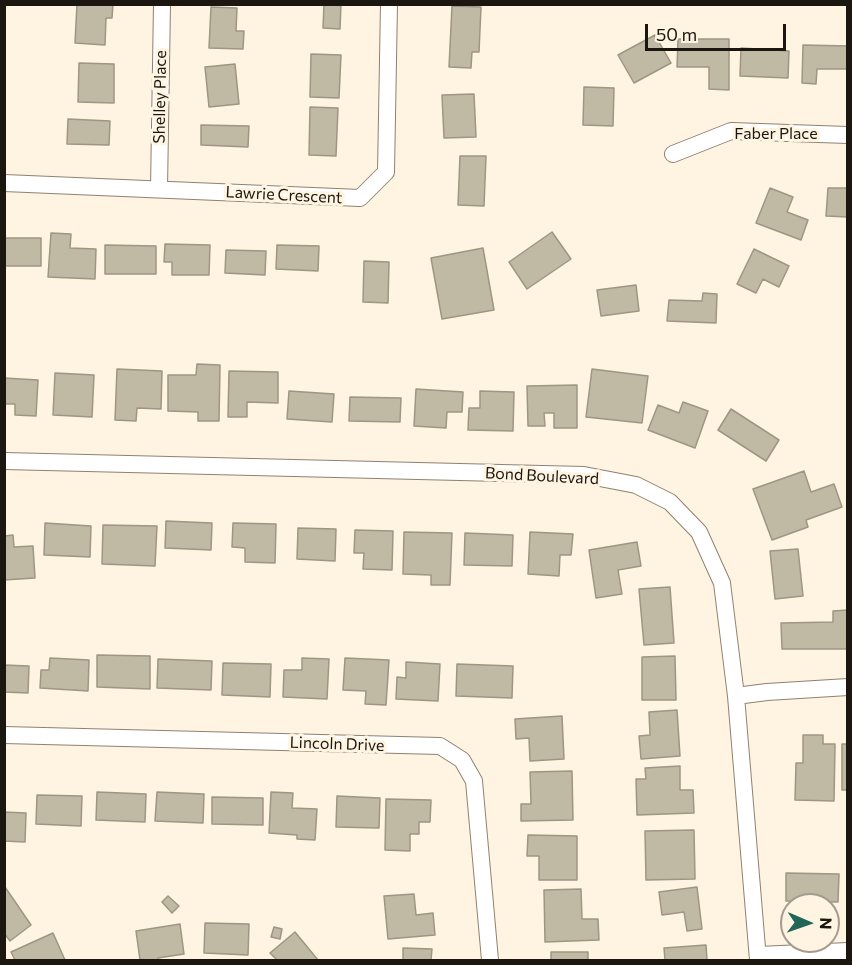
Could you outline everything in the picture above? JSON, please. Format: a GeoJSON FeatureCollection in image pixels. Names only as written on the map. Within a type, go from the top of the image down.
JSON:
{"type":"FeatureCollection","features":[{"type":"Feature","properties":{"kind":"street","name":"Shelley Place"},"geometry":{"type":"LineString","coordinates":[[159,189],[162,4]]}},
{"type":"Feature","properties":{"kind":"street","name":"Lawrie Crescent"},"geometry":{"type":"LineString","coordinates":[[4,183],[360,198],[386,172],[389,4]]}},
{"type":"Feature","properties":{"kind":"street","name":"Faber Place"},"geometry":{"type":"LineString","coordinates":[[673,154],[731,132],[848,135]]}},
{"type":"Feature","properties":{"kind":"street","name":"Bond Boulevard"},"geometry":{"type":"LineString","coordinates":[[4,461],[584,475],[636,485],[670,502],[699,532],[722,583],[736,696],[758,958]]}},
{"type":"Feature","properties":{"kind":"street"},"geometry":{"type":"LineString","coordinates":[[736,696],[848,687]]}},
{"type":"Feature","properties":{"kind":"street","name":"Lincoln Drive"},"geometry":{"type":"LineString","coordinates":[[4,735],[440,746],[462,760],[474,781],[490,960]]}},
{"type":"Feature","properties":{"kind":"street"},"geometry":{"type":"LineString","coordinates":[[758,958],[848,951]]}},
{"type":"Feature","properties":{"kind":"building"},"geometry":{"type":"Polygon","coordinates":[[[77,4],[113,4],[112,18],[106,18],[105,45],[75,43],[77,4]]]}},
{"type":"Feature","properties":{"kind":"building"},"geometry":{"type":"Polygon","coordinates":[[[324,4],[341,4],[340,29],[323,28],[324,4]]]}},
{"type":"Feature","properties":{"kind":"building"},"geometry":{"type":"Polygon","coordinates":[[[452,6],[481,7],[479,52],[472,52],[471,68],[449,67],[452,6]]]}},
{"type":"Feature","properties":{"kind":"building"},"geometry":{"type":"Polygon","coordinates":[[[211,7],[237,8],[236,31],[244,31],[243,49],[209,48],[211,7]]]}},
{"type":"Feature","properties":{"kind":"building"},"geometry":{"type":"Polygon","coordinates":[[[655,35],[671,63],[634,83],[618,55],[655,35]]]}},
{"type":"Feature","properties":{"kind":"building"},"geometry":{"type":"Polygon","coordinates":[[[678,39],[729,39],[729,90],[709,89],[709,67],[677,67],[678,39]]]}},
{"type":"Feature","properties":{"kind":"building"},"geometry":{"type":"Polygon","coordinates":[[[803,45],[848,46],[848,69],[817,69],[816,84],[802,83],[803,45]]]}},
{"type":"Feature","properties":{"kind":"building"},"geometry":{"type":"Polygon","coordinates":[[[741,48],[789,51],[788,78],[740,76],[741,48]]]}},
{"type":"Feature","properties":{"kind":"building"},"geometry":{"type":"Polygon","coordinates":[[[311,54],[341,55],[339,98],[310,97],[311,54]]]}},
{"type":"Feature","properties":{"kind":"building"},"geometry":{"type":"Polygon","coordinates":[[[79,63],[114,64],[114,103],[78,102],[79,63]]]}},
{"type":"Feature","properties":{"kind":"building"},"geometry":{"type":"Polygon","coordinates":[[[235,64],[239,104],[209,107],[205,67],[235,64]]]}},
{"type":"Feature","properties":{"kind":"building"},"geometry":{"type":"Polygon","coordinates":[[[584,87],[614,88],[613,126],[583,125],[584,87]]]}},
{"type":"Feature","properties":{"kind":"building"},"geometry":{"type":"Polygon","coordinates":[[[474,94],[476,137],[444,138],[442,95],[474,94]]]}},
{"type":"Feature","properties":{"kind":"building"},"geometry":{"type":"Polygon","coordinates":[[[310,107],[338,108],[336,156],[309,155],[310,107]]]}},
{"type":"Feature","properties":{"kind":"building"},"geometry":{"type":"Polygon","coordinates":[[[68,119],[110,121],[109,145],[67,144],[68,119]]]}},
{"type":"Feature","properties":{"kind":"building"},"geometry":{"type":"Polygon","coordinates":[[[201,125],[249,126],[248,147],[201,145],[201,125]]]}},
{"type":"Feature","properties":{"kind":"building"},"geometry":{"type":"Polygon","coordinates":[[[460,156],[486,156],[484,206],[458,205],[460,156]]]}},
{"type":"Feature","properties":{"kind":"building"},"geometry":{"type":"Polygon","coordinates":[[[770,188],[793,197],[787,212],[808,220],[801,240],[756,223],[770,188]]]}},
{"type":"Feature","properties":{"kind":"building"},"geometry":{"type":"Polygon","coordinates":[[[828,188],[848,188],[848,217],[826,216],[828,188]]]}},
{"type":"Feature","properties":{"kind":"building"},"geometry":{"type":"Polygon","coordinates":[[[552,232],[571,259],[527,289],[509,262],[552,232]]]}},
{"type":"Feature","properties":{"kind":"building"},"geometry":{"type":"Polygon","coordinates":[[[51,233],[71,234],[70,248],[96,249],[95,279],[48,277],[51,233]]]}},
{"type":"Feature","properties":{"kind":"building"},"geometry":{"type":"Polygon","coordinates":[[[4,238],[41,238],[41,266],[4,266],[4,238]]]}},
{"type":"Feature","properties":{"kind":"building"},"geometry":{"type":"Polygon","coordinates":[[[165,244],[210,245],[209,275],[172,275],[172,262],[164,262],[165,244]]]}},
{"type":"Feature","properties":{"kind":"building"},"geometry":{"type":"Polygon","coordinates":[[[105,245],[156,246],[156,274],[105,274],[105,245]]]}},
{"type":"Feature","properties":{"kind":"building"},"geometry":{"type":"Polygon","coordinates":[[[277,245],[319,246],[318,271],[276,269],[277,245]]]}},
{"type":"Feature","properties":{"kind":"building"},"geometry":{"type":"Polygon","coordinates":[[[483,248],[494,310],[442,319],[431,258],[483,248]]]}},
{"type":"Feature","properties":{"kind":"building"},"geometry":{"type":"Polygon","coordinates":[[[754,249],[789,266],[779,287],[763,279],[756,293],[737,284],[754,249]]]}},
{"type":"Feature","properties":{"kind":"building"},"geometry":{"type":"Polygon","coordinates":[[[226,250],[266,251],[265,275],[225,273],[226,250]]]}},
{"type":"Feature","properties":{"kind":"building"},"geometry":{"type":"Polygon","coordinates":[[[364,261],[389,262],[388,303],[363,302],[364,261]]]}},
{"type":"Feature","properties":{"kind":"building"},"geometry":{"type":"Polygon","coordinates":[[[636,285],[639,311],[601,316],[597,290],[636,285]]]}},
{"type":"Feature","properties":{"kind":"building"},"geometry":{"type":"Polygon","coordinates":[[[703,293],[717,294],[716,323],[667,321],[669,300],[702,301],[703,293]]]}},
{"type":"Feature","properties":{"kind":"building"},"geometry":{"type":"Polygon","coordinates":[[[197,364],[220,365],[219,421],[198,421],[198,412],[168,411],[168,375],[196,375],[197,364]]]}},
{"type":"Feature","properties":{"kind":"building"},"geometry":{"type":"Polygon","coordinates":[[[117,369],[162,371],[161,409],[137,408],[136,421],[115,420],[117,369]]]}},
{"type":"Feature","properties":{"kind":"building"},"geometry":{"type":"Polygon","coordinates":[[[592,369],[648,376],[642,423],[586,417],[592,369]]]}},
{"type":"Feature","properties":{"kind":"building"},"geometry":{"type":"Polygon","coordinates":[[[229,371],[278,372],[278,403],[247,402],[247,417],[228,417],[229,371]]]}},
{"type":"Feature","properties":{"kind":"building"},"geometry":{"type":"Polygon","coordinates":[[[55,373],[94,375],[92,417],[53,415],[55,373]]]}},
{"type":"Feature","properties":{"kind":"building"},"geometry":{"type":"Polygon","coordinates":[[[4,378],[38,380],[36,416],[15,415],[15,404],[4,404],[4,378]]]}},
{"type":"Feature","properties":{"kind":"building"},"geometry":{"type":"Polygon","coordinates":[[[577,385],[577,428],[554,428],[554,413],[544,413],[545,426],[528,426],[527,386],[577,385]]]}},
{"type":"Feature","properties":{"kind":"building"},"geometry":{"type":"Polygon","coordinates":[[[416,389],[463,392],[462,412],[447,412],[446,428],[414,426],[416,389]]]}},
{"type":"Feature","properties":{"kind":"building"},"geometry":{"type":"Polygon","coordinates":[[[289,391],[334,394],[332,422],[287,419],[289,391]]]}},
{"type":"Feature","properties":{"kind":"building"},"geometry":{"type":"Polygon","coordinates":[[[480,391],[514,392],[513,431],[468,430],[469,408],[480,408],[480,391]]]}},
{"type":"Feature","properties":{"kind":"building"},"geometry":{"type":"Polygon","coordinates":[[[350,397],[401,398],[400,422],[349,421],[350,397]]]}},
{"type":"Feature","properties":{"kind":"building"},"geometry":{"type":"Polygon","coordinates":[[[683,402],[708,411],[695,448],[648,430],[658,405],[679,413],[683,402]]]}},
{"type":"Feature","properties":{"kind":"building"},"geometry":{"type":"Polygon","coordinates":[[[731,409],[779,440],[766,461],[718,430],[731,409]]]}},
{"type":"Feature","properties":{"kind":"building"},"geometry":{"type":"Polygon","coordinates":[[[804,471],[811,492],[834,484],[842,507],[806,520],[808,527],[772,540],[753,489],[804,471]]]}},
{"type":"Feature","properties":{"kind":"building"},"geometry":{"type":"Polygon","coordinates":[[[166,521],[212,523],[211,550],[165,548],[166,521]]]}},
{"type":"Feature","properties":{"kind":"building"},"geometry":{"type":"Polygon","coordinates":[[[45,523],[91,526],[90,557],[44,555],[45,523]]]}},
{"type":"Feature","properties":{"kind":"building"},"geometry":{"type":"Polygon","coordinates":[[[233,523],[276,524],[275,563],[245,562],[245,548],[232,547],[233,523]]]}},
{"type":"Feature","properties":{"kind":"building"},"geometry":{"type":"Polygon","coordinates":[[[103,525],[157,526],[155,566],[102,564],[103,525]]]}},
{"type":"Feature","properties":{"kind":"building"},"geometry":{"type":"Polygon","coordinates":[[[298,528],[336,529],[335,561],[297,559],[298,528]]]}},
{"type":"Feature","properties":{"kind":"building"},"geometry":{"type":"Polygon","coordinates":[[[355,530],[393,531],[392,570],[363,569],[364,553],[354,553],[355,530]]]}},
{"type":"Feature","properties":{"kind":"building"},"geometry":{"type":"Polygon","coordinates":[[[404,532],[452,533],[450,585],[431,585],[431,575],[403,574],[404,532]]]}},
{"type":"Feature","properties":{"kind":"building"},"geometry":{"type":"Polygon","coordinates":[[[530,532],[573,534],[571,555],[560,555],[559,576],[528,574],[530,532]]]}},
{"type":"Feature","properties":{"kind":"building"},"geometry":{"type":"Polygon","coordinates":[[[465,533],[513,535],[512,566],[464,565],[465,533]]]}},
{"type":"Feature","properties":{"kind":"building"},"geometry":{"type":"Polygon","coordinates":[[[13,535],[14,547],[33,546],[35,578],[4,580],[4,536],[13,535]]]}},
{"type":"Feature","properties":{"kind":"building"},"geometry":{"type":"Polygon","coordinates":[[[637,542],[641,566],[618,570],[622,594],[596,598],[589,550],[637,542]]]}},
{"type":"Feature","properties":{"kind":"building"},"geometry":{"type":"Polygon","coordinates":[[[798,549],[803,596],[775,599],[770,551],[798,549]]]}},
{"type":"Feature","properties":{"kind":"building"},"geometry":{"type":"Polygon","coordinates":[[[670,587],[674,643],[644,645],[639,589],[670,587]]]}},
{"type":"Feature","properties":{"kind":"building"},"geometry":{"type":"Polygon","coordinates":[[[848,610],[848,649],[782,649],[781,623],[833,622],[833,611],[848,610]]]}},
{"type":"Feature","properties":{"kind":"building"},"geometry":{"type":"Polygon","coordinates":[[[97,655],[150,656],[150,689],[97,687],[97,655]]]}},
{"type":"Feature","properties":{"kind":"building"},"geometry":{"type":"Polygon","coordinates":[[[675,656],[676,700],[642,700],[642,657],[675,656]]]}},
{"type":"Feature","properties":{"kind":"building"},"geometry":{"type":"Polygon","coordinates":[[[50,658],[89,660],[88,691],[40,688],[41,670],[49,670],[50,658]]]}},
{"type":"Feature","properties":{"kind":"building"},"geometry":{"type":"Polygon","coordinates":[[[302,658],[329,659],[327,699],[283,697],[284,670],[302,670],[302,658]]]}},
{"type":"Feature","properties":{"kind":"building"},"geometry":{"type":"Polygon","coordinates":[[[345,658],[389,660],[386,705],[365,704],[366,691],[343,690],[345,658]]]}},
{"type":"Feature","properties":{"kind":"building"},"geometry":{"type":"Polygon","coordinates":[[[158,659],[212,661],[211,690],[157,688],[158,659]]]}},
{"type":"Feature","properties":{"kind":"building"},"geometry":{"type":"Polygon","coordinates":[[[406,662],[440,664],[438,701],[396,699],[397,677],[406,678],[406,662]]]}},
{"type":"Feature","properties":{"kind":"building"},"geometry":{"type":"Polygon","coordinates":[[[223,663],[271,664],[270,697],[222,695],[223,663]]]}},
{"type":"Feature","properties":{"kind":"building"},"geometry":{"type":"Polygon","coordinates":[[[457,664],[513,666],[512,698],[456,696],[457,664]]]}},
{"type":"Feature","properties":{"kind":"building"},"geometry":{"type":"Polygon","coordinates":[[[4,665],[29,666],[28,693],[4,692],[4,665]]]}},
{"type":"Feature","properties":{"kind":"building"},"geometry":{"type":"Polygon","coordinates":[[[677,710],[680,756],[641,759],[639,736],[650,735],[649,712],[677,710]]]}},
{"type":"Feature","properties":{"kind":"building"},"geometry":{"type":"Polygon","coordinates":[[[562,716],[564,759],[530,761],[529,738],[516,739],[515,719],[562,716]]]}},
{"type":"Feature","properties":{"kind":"building"},"geometry":{"type":"Polygon","coordinates":[[[803,735],[823,735],[823,744],[835,744],[834,801],[795,800],[796,763],[803,763],[803,735]]]}},
{"type":"Feature","properties":{"kind":"building"},"geometry":{"type":"Polygon","coordinates":[[[842,744],[848,744],[848,790],[842,790],[842,744]]]}},
{"type":"Feature","properties":{"kind":"building"},"geometry":{"type":"Polygon","coordinates":[[[680,766],[680,790],[693,790],[694,813],[637,815],[636,779],[646,779],[645,768],[680,766]]]}},
{"type":"Feature","properties":{"kind":"building"},"geometry":{"type":"Polygon","coordinates":[[[572,771],[573,820],[521,821],[521,804],[531,804],[530,772],[572,771]]]}},
{"type":"Feature","properties":{"kind":"building"},"geometry":{"type":"Polygon","coordinates":[[[97,792],[146,794],[145,822],[96,820],[97,792]]]}},
{"type":"Feature","properties":{"kind":"building"},"geometry":{"type":"Polygon","coordinates":[[[157,792],[204,794],[203,823],[155,821],[157,792]]]}},
{"type":"Feature","properties":{"kind":"building"},"geometry":{"type":"Polygon","coordinates":[[[271,792],[293,793],[292,808],[317,809],[315,840],[297,839],[297,835],[269,833],[271,792]]]}},
{"type":"Feature","properties":{"kind":"building"},"geometry":{"type":"Polygon","coordinates":[[[37,795],[82,796],[81,826],[36,824],[37,795]]]}},
{"type":"Feature","properties":{"kind":"building"},"geometry":{"type":"Polygon","coordinates":[[[337,796],[380,798],[379,828],[336,827],[337,796]]]}},
{"type":"Feature","properties":{"kind":"building"},"geometry":{"type":"Polygon","coordinates":[[[212,797],[263,798],[263,825],[212,824],[212,797]]]}},
{"type":"Feature","properties":{"kind":"building"},"geometry":{"type":"Polygon","coordinates":[[[386,799],[431,800],[430,822],[419,822],[419,834],[410,834],[410,851],[385,850],[386,799]]]}},
{"type":"Feature","properties":{"kind":"building"},"geometry":{"type":"Polygon","coordinates":[[[4,812],[26,813],[25,842],[4,841],[4,812]]]}},
{"type":"Feature","properties":{"kind":"building"},"geometry":{"type":"Polygon","coordinates":[[[694,830],[695,879],[646,880],[645,831],[694,830]]]}},
{"type":"Feature","properties":{"kind":"building"},"geometry":{"type":"Polygon","coordinates":[[[528,835],[577,836],[577,880],[539,880],[539,856],[527,856],[528,835]]]}},
{"type":"Feature","properties":{"kind":"building"},"geometry":{"type":"Polygon","coordinates":[[[786,873],[839,874],[838,893],[786,893],[786,873]]]}},
{"type":"Feature","properties":{"kind":"building"},"geometry":{"type":"Polygon","coordinates":[[[5,887],[31,925],[10,941],[4,933],[5,887]]]}},
{"type":"Feature","properties":{"kind":"building"},"geometry":{"type":"Polygon","coordinates":[[[697,887],[702,929],[687,931],[684,912],[662,915],[659,892],[697,887]]]}},
{"type":"Feature","properties":{"kind":"building"},"geometry":{"type":"Polygon","coordinates":[[[581,889],[582,919],[598,919],[599,940],[545,942],[544,890],[581,889]]]}},
{"type":"Feature","properties":{"kind":"building"},"geometry":{"type":"Polygon","coordinates":[[[414,894],[416,915],[433,913],[435,935],[388,939],[384,896],[414,894]]]}},
{"type":"Feature","properties":{"kind":"building"},"geometry":{"type":"Polygon","coordinates":[[[168,896],[179,906],[172,913],[162,902],[168,896]]]}},
{"type":"Feature","properties":{"kind":"building"},"geometry":{"type":"Polygon","coordinates":[[[205,923],[249,924],[248,955],[204,953],[205,923]]]}},
{"type":"Feature","properties":{"kind":"building"},"geometry":{"type":"Polygon","coordinates":[[[180,924],[184,954],[158,958],[158,960],[140,960],[136,931],[180,924]]]}},
{"type":"Feature","properties":{"kind":"building"},"geometry":{"type":"Polygon","coordinates":[[[274,927],[282,929],[280,939],[271,937],[274,927]]]}},
{"type":"Feature","properties":{"kind":"building"},"geometry":{"type":"Polygon","coordinates":[[[295,932],[318,960],[277,960],[270,953],[295,932]]]}},
{"type":"Feature","properties":{"kind":"building"},"geometry":{"type":"Polygon","coordinates":[[[53,933],[65,960],[15,960],[11,952],[53,933]]]}},
{"type":"Feature","properties":{"kind":"building"},"geometry":{"type":"Polygon","coordinates":[[[706,945],[707,960],[665,960],[664,948],[706,945]]]}},
{"type":"Feature","properties":{"kind":"building"},"geometry":{"type":"Polygon","coordinates":[[[403,948],[432,949],[431,960],[403,960],[403,948]]]}},
{"type":"Feature","properties":{"kind":"building"},"geometry":{"type":"Polygon","coordinates":[[[551,952],[588,952],[588,960],[551,960],[551,952]]]}}]}
